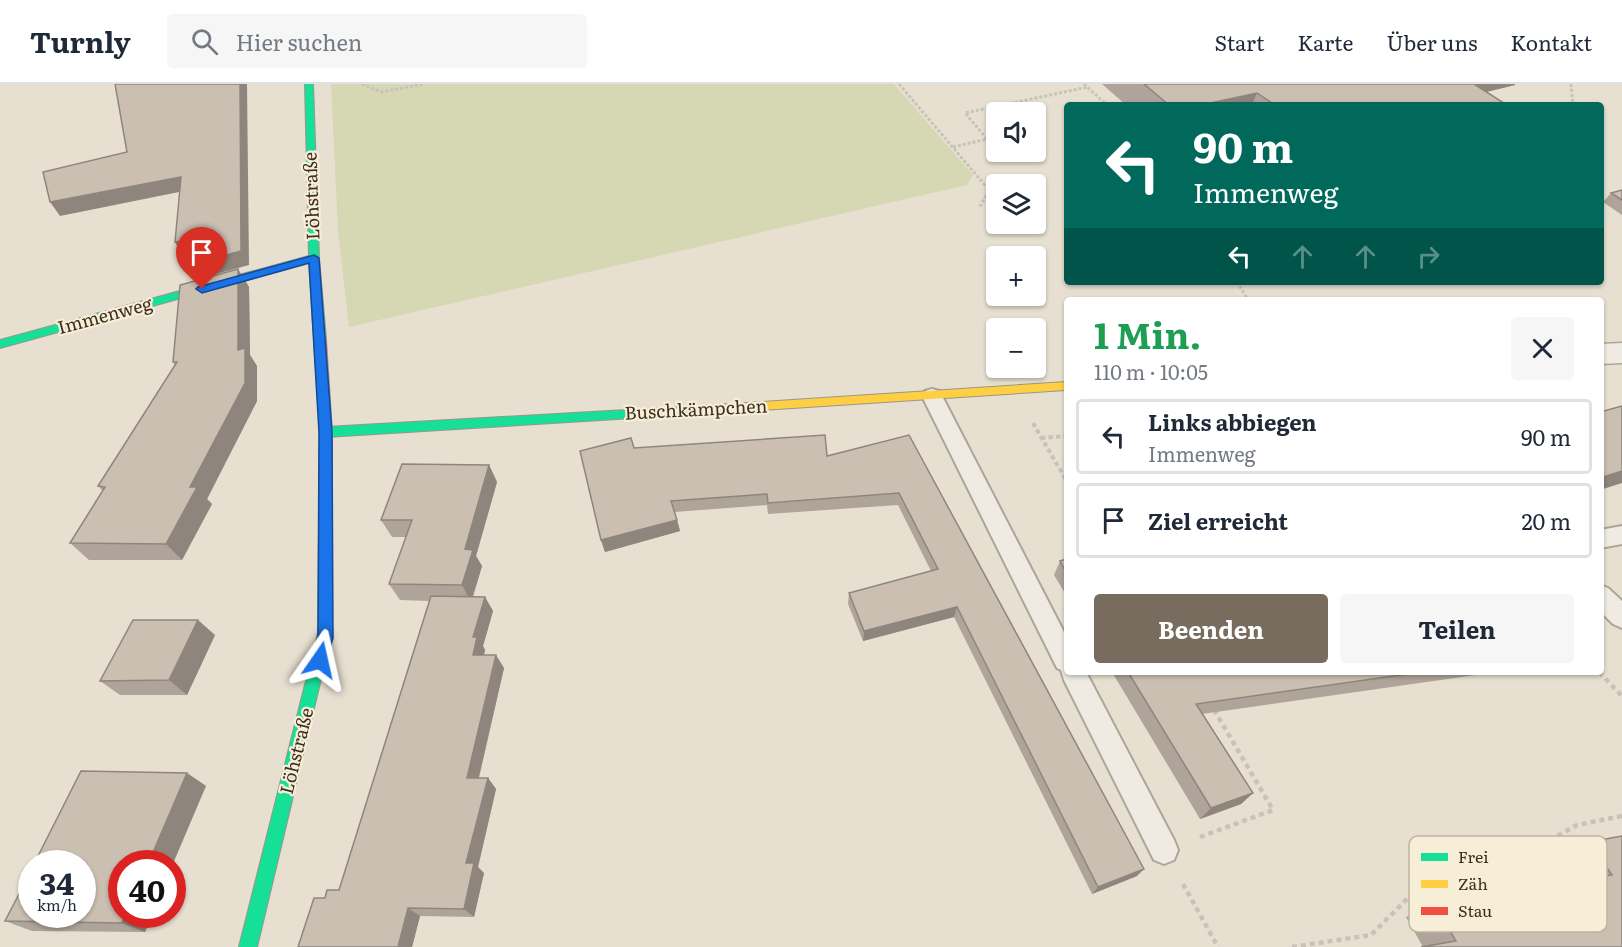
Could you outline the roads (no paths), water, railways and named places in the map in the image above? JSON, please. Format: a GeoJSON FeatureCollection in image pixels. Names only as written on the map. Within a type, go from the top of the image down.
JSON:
{"type":"FeatureCollection","features":[{"type":"Feature","properties":{"kind":"street","name":"Löhstraße"},"geometry":{"type":"LineString","coordinates":[[248,947],[325,638],[326,432],[314,258],[309,84]]}},
{"type":"Feature","properties":{"kind":"street","name":"Immenweg"},"geometry":{"type":"LineString","coordinates":[[0,344],[314,258]]}},
{"type":"Feature","properties":{"kind":"street"},"geometry":{"type":"LineString","coordinates":[[1604,354],[1622,353]]}},
{"type":"Feature","properties":{"kind":"street","name":"Buschkämpchen"},"geometry":{"type":"LineString","coordinates":[[326,432],[1064,386]]}},
{"type":"Feature","properties":{"kind":"lane"},"geometry":{"type":"LineString","coordinates":[[932,396],[1064,656]]}},
{"type":"Feature","properties":{"kind":"lane"},"geometry":{"type":"LineString","coordinates":[[1604,537],[1622,535]]}},
{"type":"Feature","properties":{"kind":"lane"},"geometry":{"type":"LineString","coordinates":[[1604,599],[1622,617]]}},
{"type":"Feature","properties":{"kind":"lane"},"geometry":{"type":"LineString","coordinates":[[1075,675],[1164,850]]}}]}
